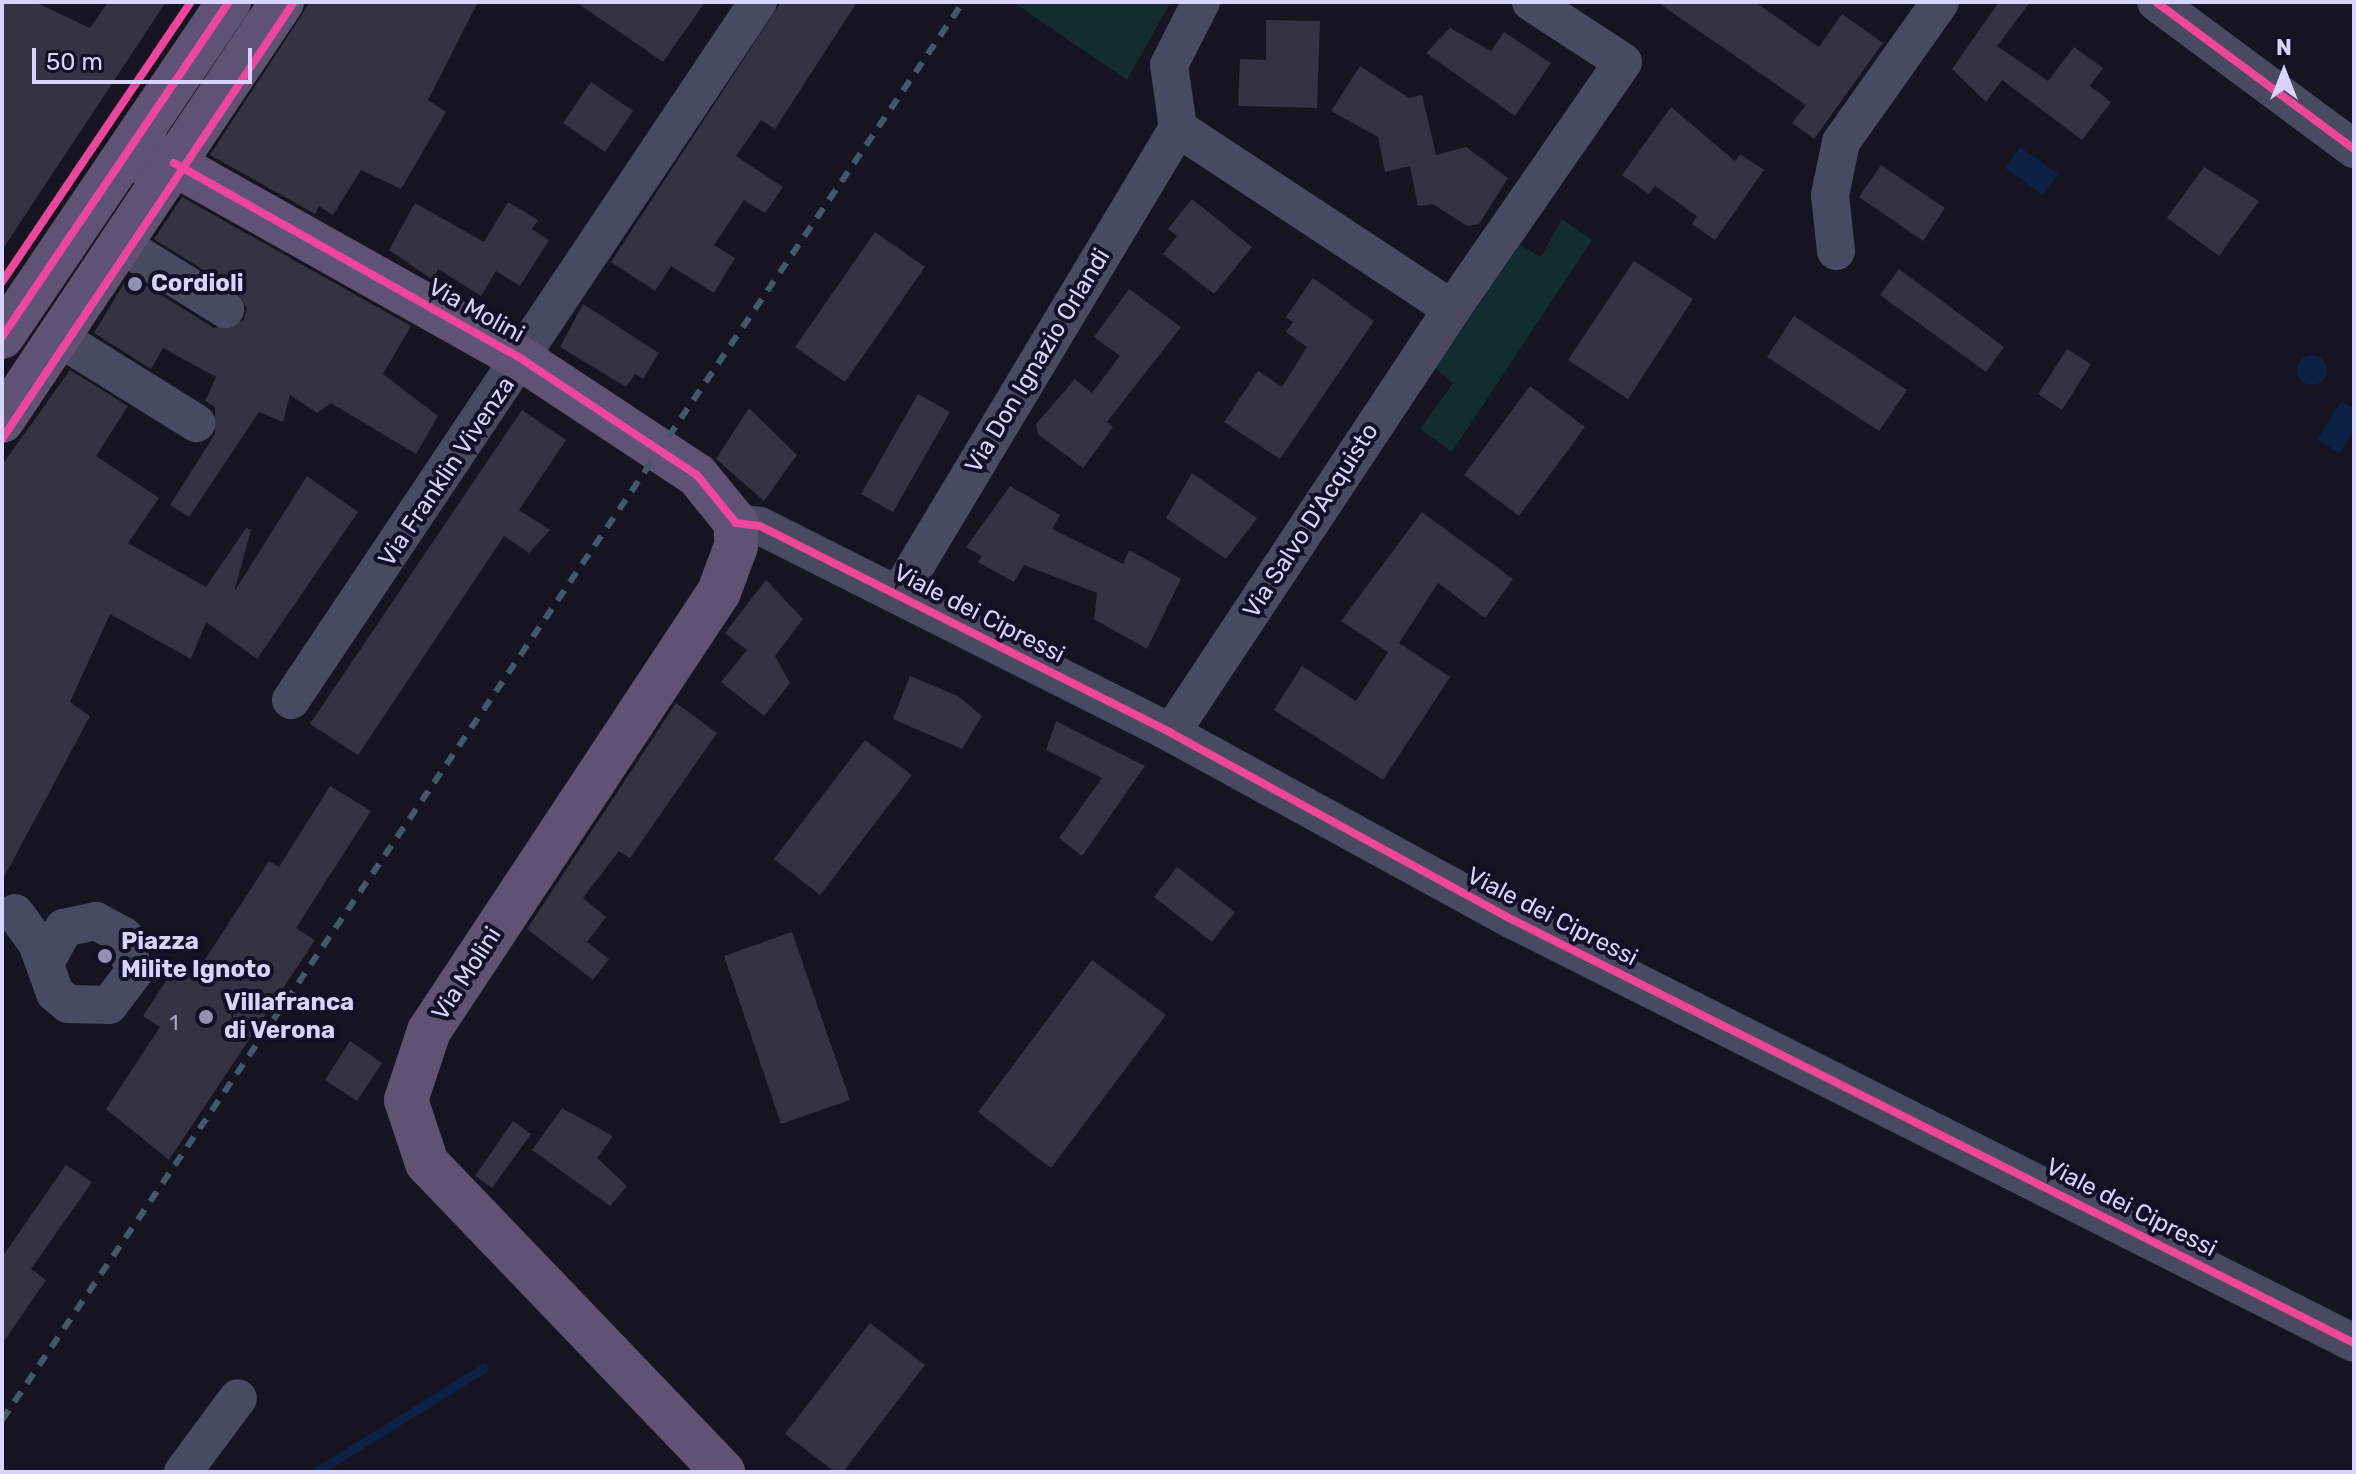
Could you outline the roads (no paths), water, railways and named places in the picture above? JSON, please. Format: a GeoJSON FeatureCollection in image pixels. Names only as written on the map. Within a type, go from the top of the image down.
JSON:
{"type":"FeatureCollection","features":[{"type":"Feature","properties":{"kind":"main road"},"geometry":{"type":"LineString","coordinates":[[2,337],[229,2]]}},
{"type":"Feature","properties":{"kind":"main road"},"geometry":{"type":"LineString","coordinates":[[2,421],[282,2]]}},
{"type":"Feature","properties":{"kind":"main road","name":"Via Molini"},"geometry":{"type":"LineString","coordinates":[[119,164],[149,153],[174,163],[523,360],[697,475],[736,523],[736,546],[719,592],[429,1031],[406,1100],[427,1163],[723,1472]]}},
{"type":"Feature","properties":{"kind":"street","name":"Via Franklin Vivenza"},"geometry":{"type":"LineString","coordinates":[[291,700],[523,360],[758,2]]}},
{"type":"Feature","properties":{"kind":"street"},"geometry":{"type":"LineString","coordinates":[[1201,2],[1169,65],[1178,128],[1452,309]]}},
{"type":"Feature","properties":{"kind":"street","name":"Via Salvo D'Acquisto"},"geometry":{"type":"LineString","coordinates":[[1171,733],[1452,309],[1623,62],[1531,2]]}},
{"type":"Feature","properties":{"kind":"street"},"geometry":{"type":"LineString","coordinates":[[1836,251],[1830,195],[1841,142],[1940,2]]}},
{"type":"Feature","properties":{"kind":"street"},"geometry":{"type":"LineString","coordinates":[[2156,2],[2354,149]]}},
{"type":"Feature","properties":{"kind":"street","name":"Via Don Ignazio Orlandi"},"geometry":{"type":"LineString","coordinates":[[898,595],[1178,128]]}},
{"type":"Feature","properties":{"kind":"street"},"geometry":{"type":"LineString","coordinates":[[121,244],[225,309]]}},
{"type":"Feature","properties":{"kind":"street"},"geometry":{"type":"LineString","coordinates":[[58,337],[196,423]]}},
{"type":"Feature","properties":{"kind":"street","name":"Viale dei Cipressi"},"geometry":{"type":"LineString","coordinates":[[736,523],[760,526],[1171,733],[1513,920],[2354,1343]]}},
{"type":"Feature","properties":{"kind":"street"},"geometry":{"type":"LineString","coordinates":[[9,909],[80,921],[124,936],[134,957],[128,987],[109,1005],[82,1009],[55,993],[45,963],[9,909]]}},
{"type":"Feature","properties":{"kind":"street"},"geometry":{"type":"LineString","coordinates":[[45,963],[53,939],[80,921]]}},
{"type":"Feature","properties":{"kind":"street"},"geometry":{"type":"LineString","coordinates":[[183,1472],[238,1398]]}},
{"type":"Feature","properties":{"kind":"water"},"geometry":{"type":"Polygon","coordinates":[[[2020,147],[2058,174],[2043,195],[2005,168],[2020,147]]]}},
{"type":"Feature","properties":{"kind":"water"},"geometry":{"type":"Polygon","coordinates":[[[2312,355],[2323,359],[2327,370],[2323,381],[2312,385],[2301,381],[2297,370],[2301,359],[2312,355]]]}},
{"type":"Feature","properties":{"kind":"water"},"geometry":{"type":"Polygon","coordinates":[[[2341,401],[2354,408],[2354,430],[2340,453],[2317,440],[2341,401]]]}},
{"type":"Feature","properties":{"kind":"waterway"},"geometry":{"type":"LineString","coordinates":[[316,1472],[484,1368]]}},
{"type":"Feature","properties":{"kind":"railway"},"geometry":{"type":"LineString","coordinates":[[2,1420],[963,2]]}},
{"type":"Feature","properties":{"kind":"place","name":"Cordioli"},"geometry":{"type":"Point","coordinates":[135,284]}},
{"type":"Feature","properties":{"kind":"place","name":"Piazza Milite Ignoto"},"geometry":{"type":"Point","coordinates":[105,956]}},
{"type":"Feature","properties":{"kind":"place","name":"Villafranca di Verona"},"geometry":{"type":"Point","coordinates":[206,1017]}}]}
